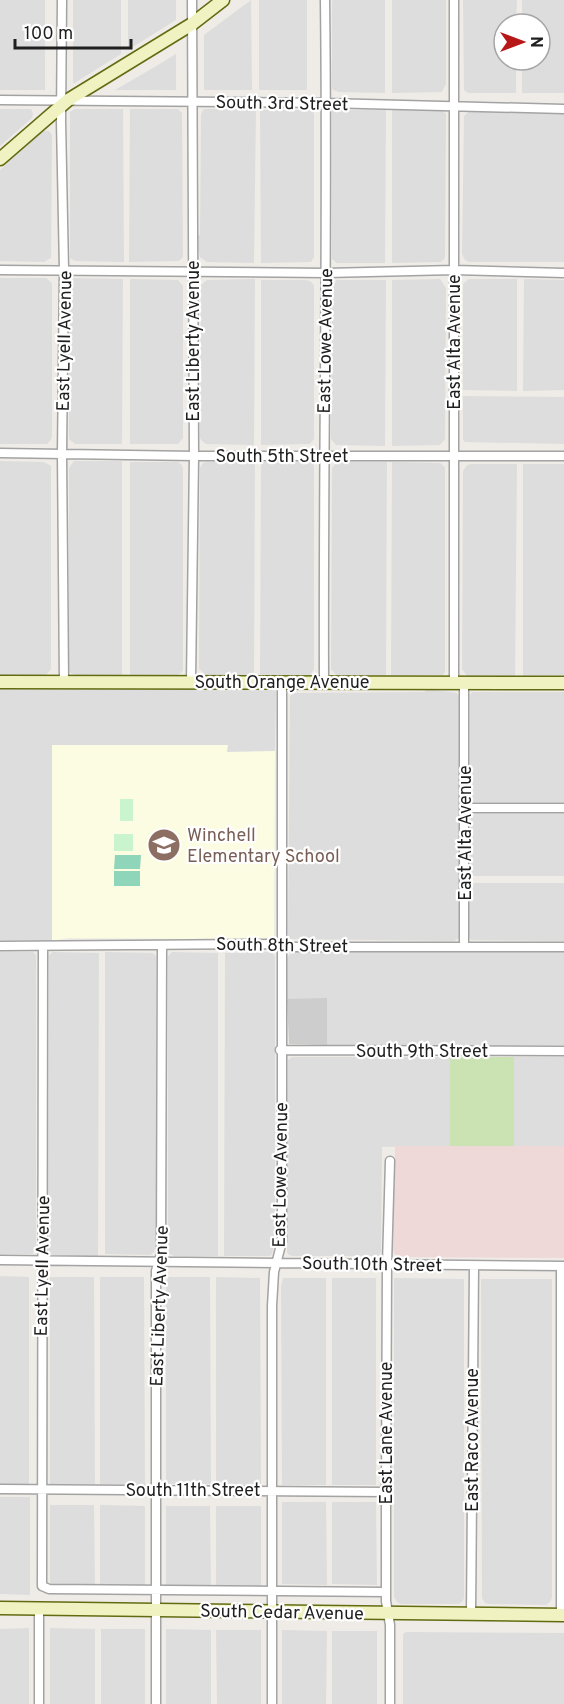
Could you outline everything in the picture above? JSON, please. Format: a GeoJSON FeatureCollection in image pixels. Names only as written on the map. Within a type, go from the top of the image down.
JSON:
{"type":"FeatureCollection","features":[{"type":"Feature","properties":{"kind":"street","name":"East Lyell Avenue"},"geometry":{"type":"LineString","coordinates":[[62,0],[64,682]]}},
{"type":"Feature","properties":{"kind":"street","name":"East Liberty Avenue"},"geometry":{"type":"LineString","coordinates":[[191,681],[194,456],[192,0]]}},
{"type":"Feature","properties":{"kind":"street"},"geometry":{"type":"LineString","coordinates":[[0,159],[64,102],[192,24],[223,0]]}},
{"type":"Feature","properties":{"kind":"street","name":"East Lowe Avenue"},"geometry":{"type":"LineString","coordinates":[[324,682],[325,0]]}},
{"type":"Feature","properties":{"kind":"street","name":"East Alta Avenue"},"geometry":{"type":"LineString","coordinates":[[454,0],[453,456],[465,808],[465,946]]}},
{"type":"Feature","properties":{"kind":"street","name":"South 3rd Street"},"geometry":{"type":"LineString","coordinates":[[0,100],[326,103],[564,109]]}},
{"type":"Feature","properties":{"kind":"street"},"geometry":{"type":"LineString","coordinates":[[0,270],[326,273],[454,270],[564,273]]}},
{"type":"Feature","properties":{"kind":"street","name":"South 5th Street"},"geometry":{"type":"LineString","coordinates":[[0,453],[194,456],[564,456]]}},
{"type":"Feature","properties":{"kind":"street","name":"East Lowe Avenue"},"geometry":{"type":"LineString","coordinates":[[272,1704],[272,1306],[282,1241],[280,1050],[282,681]]}},
{"type":"Feature","properties":{"kind":"street","name":"South Orange Avenue"},"geometry":{"type":"LineString","coordinates":[[0,682],[564,683]]}},
{"type":"Feature","properties":{"kind":"street"},"geometry":{"type":"LineString","coordinates":[[465,808],[564,808]]}},
{"type":"Feature","properties":{"kind":"street","name":"East Liberty Avenue"},"geometry":{"type":"LineString","coordinates":[[156,1704],[156,1271],[161,1254],[162,945]]}},
{"type":"Feature","properties":{"kind":"street","name":"South 8th Street"},"geometry":{"type":"LineString","coordinates":[[0,946],[564,947]]}},
{"type":"Feature","properties":{"kind":"street","name":"East Lyell Avenue"},"geometry":{"type":"LineString","coordinates":[[43,946],[40,1490],[42,1586],[49,1589],[156,1590]]}},
{"type":"Feature","properties":{"kind":"street","name":"South 9th Street"},"geometry":{"type":"LineString","coordinates":[[280,1050],[564,1051]]}},
{"type":"Feature","properties":{"kind":"street","name":"East Lane Avenue"},"geometry":{"type":"LineString","coordinates":[[390,1161],[386,1492],[386,1592],[390,1626],[390,1704]]}},
{"type":"Feature","properties":{"kind":"street","name":"South 10th Street"},"geometry":{"type":"LineString","coordinates":[[0,1260],[563,1266]]}},
{"type":"Feature","properties":{"kind":"street","name":"East Raco Avenue"},"geometry":{"type":"LineString","coordinates":[[471,1614],[474,1266]]}},
{"type":"Feature","properties":{"kind":"street"},"geometry":{"type":"LineString","coordinates":[[562,1615],[563,1266]]}},
{"type":"Feature","properties":{"kind":"street","name":"South 11th Street"},"geometry":{"type":"LineString","coordinates":[[0,1489],[386,1492]]}},
{"type":"Feature","properties":{"kind":"street"},"geometry":{"type":"LineString","coordinates":[[156,1590],[386,1592]]}},
{"type":"Feature","properties":{"kind":"street","name":"South Cedar Avenue"},"geometry":{"type":"LineString","coordinates":[[0,1608],[562,1615]]}},
{"type":"Feature","properties":{"kind":"street"},"geometry":{"type":"LineString","coordinates":[[39,1608],[39,1704]]}},
{"type":"Feature","properties":{"kind":"shaded area"},"geometry":{"type":"Polygon","coordinates":[[[0,0],[45,0],[45,90],[0,90],[0,0]]]}},
{"type":"Feature","properties":{"kind":"shaded area"},"geometry":{"type":"Polygon","coordinates":[[[73,0],[121,0],[121,54],[73,84],[73,0]]]}},
{"type":"Feature","properties":{"kind":"shaded area"},"geometry":{"type":"Polygon","coordinates":[[[128,0],[176,0],[176,20],[128,50],[128,0]]]}},
{"type":"Feature","properties":{"kind":"shaded area"},"geometry":{"type":"Polygon","coordinates":[[[251,0],[252,90],[204,90],[204,35],[251,0]]]}},
{"type":"Feature","properties":{"kind":"shaded area"},"geometry":{"type":"Polygon","coordinates":[[[259,0],[307,0],[307,90],[259,90],[259,0]]]}},
{"type":"Feature","properties":{"kind":"shaded area"},"geometry":{"type":"Polygon","coordinates":[[[332,0],[385,0],[385,93],[333,90],[332,0]]]}},
{"type":"Feature","properties":{"kind":"shaded area"},"geometry":{"type":"Polygon","coordinates":[[[392,0],[446,0],[446,84],[442,92],[392,93],[392,0]]]}},
{"type":"Feature","properties":{"kind":"shaded area"},"geometry":{"type":"Polygon","coordinates":[[[463,0],[517,0],[516,12],[492,12],[492,72],[516,72],[516,93],[468,93],[464,90],[463,0]]]}},
{"type":"Feature","properties":{"kind":"shaded area"},"geometry":{"type":"Polygon","coordinates":[[[522,0],[564,0],[564,93],[522,93],[522,72],[552,72],[552,12],[522,12],[522,0]]]}},
{"type":"Feature","properties":{"kind":"shaded area"},"geometry":{"type":"Polygon","coordinates":[[[176,54],[176,90],[115,90],[153,68],[176,54]]]}},
{"type":"Feature","properties":{"kind":"shaded area"},"geometry":{"type":"Polygon","coordinates":[[[0,109],[31,109],[33,114],[32,118],[0,146],[0,109]]]}},
{"type":"Feature","properties":{"kind":"shaded area"},"geometry":{"type":"Polygon","coordinates":[[[75,109],[123,109],[124,262],[75,261],[70,258],[70,112],[75,109]]]}},
{"type":"Feature","properties":{"kind":"shaded area"},"geometry":{"type":"Polygon","coordinates":[[[130,109],[178,109],[182,113],[183,257],[179,261],[129,262],[130,109]]]}},
{"type":"Feature","properties":{"kind":"shaded area"},"geometry":{"type":"Polygon","coordinates":[[[204,109],[256,109],[254,263],[207,262],[200,257],[198,236],[200,235],[201,114],[204,109]]]}},
{"type":"Feature","properties":{"kind":"shaded area"},"geometry":{"type":"Polygon","coordinates":[[[260,110],[309,110],[314,113],[314,257],[311,262],[261,263],[260,110]]]}},
{"type":"Feature","properties":{"kind":"shaded area"},"geometry":{"type":"Polygon","coordinates":[[[332,110],[386,110],[385,263],[337,263],[332,259],[332,110]]]}},
{"type":"Feature","properties":{"kind":"shaded area"},"geometry":{"type":"Polygon","coordinates":[[[392,110],[441,110],[446,114],[445,258],[441,262],[392,263],[392,110]]]}},
{"type":"Feature","properties":{"kind":"shaded area"},"geometry":{"type":"Polygon","coordinates":[[[470,110],[564,110],[564,262],[469,262],[465,260],[462,254],[464,116],[470,110]]]}},
{"type":"Feature","properties":{"kind":"shaded area"},"geometry":{"type":"Polygon","coordinates":[[[43,131],[49,131],[52,135],[51,258],[44,262],[0,261],[0,170],[43,131]]]}},
{"type":"Feature","properties":{"kind":"shaded area"},"geometry":{"type":"Polygon","coordinates":[[[0,278],[46,278],[52,285],[52,436],[47,444],[0,444],[0,278]]]}},
{"type":"Feature","properties":{"kind":"shaded area"},"geometry":{"type":"Polygon","coordinates":[[[74,278],[123,279],[122,444],[75,444],[69,439],[69,284],[74,278]]]}},
{"type":"Feature","properties":{"kind":"shaded area"},"geometry":{"type":"Polygon","coordinates":[[[130,279],[178,280],[183,286],[183,438],[178,444],[130,444],[130,279]]]}},
{"type":"Feature","properties":{"kind":"shaded area"},"geometry":{"type":"Polygon","coordinates":[[[255,279],[254,445],[206,444],[200,437],[201,285],[207,280],[255,279]]]}},
{"type":"Feature","properties":{"kind":"shaded area"},"geometry":{"type":"Polygon","coordinates":[[[440,279],[446,288],[445,439],[440,445],[392,446],[392,280],[440,279]]]}},
{"type":"Feature","properties":{"kind":"shaded area"},"geometry":{"type":"Polygon","coordinates":[[[469,279],[517,279],[517,391],[463,390],[463,284],[469,279]]]}},
{"type":"Feature","properties":{"kind":"shaded area"},"geometry":{"type":"Polygon","coordinates":[[[524,279],[564,280],[564,390],[523,391],[524,279]]]}},
{"type":"Feature","properties":{"kind":"shaded area"},"geometry":{"type":"Polygon","coordinates":[[[261,280],[306,280],[314,285],[314,439],[310,444],[261,445],[261,280]]]}},
{"type":"Feature","properties":{"kind":"shaded area"},"geometry":{"type":"Polygon","coordinates":[[[337,280],[386,280],[385,446],[336,445],[331,439],[332,285],[337,280]]]}},
{"type":"Feature","properties":{"kind":"shaded area"},"geometry":{"type":"Polygon","coordinates":[[[463,396],[564,397],[564,444],[465,442],[463,440],[463,396]]]}},
{"type":"Feature","properties":{"kind":"shaded area"},"geometry":{"type":"Polygon","coordinates":[[[0,461],[44,462],[51,466],[51,669],[46,675],[0,675],[0,461]]]}},
{"type":"Feature","properties":{"kind":"shaded area"},"geometry":{"type":"Polygon","coordinates":[[[74,461],[122,461],[122,676],[76,675],[70,673],[69,670],[69,468],[74,461]]]}},
{"type":"Feature","properties":{"kind":"shaded area"},"geometry":{"type":"Polygon","coordinates":[[[130,462],[178,462],[183,469],[183,670],[176,676],[130,676],[130,462]]]}},
{"type":"Feature","properties":{"kind":"shaded area"},"geometry":{"type":"Polygon","coordinates":[[[255,462],[254,675],[206,675],[199,669],[200,468],[203,463],[255,462]]]}},
{"type":"Feature","properties":{"kind":"shaded area"},"geometry":{"type":"Polygon","coordinates":[[[261,462],[310,462],[314,465],[314,669],[310,675],[260,675],[261,462]]]}},
{"type":"Feature","properties":{"kind":"shaded area"},"geometry":{"type":"Polygon","coordinates":[[[337,462],[387,462],[386,675],[336,675],[331,669],[332,468],[337,462]]]}},
{"type":"Feature","properties":{"kind":"shaded area"},"geometry":{"type":"Polygon","coordinates":[[[392,462],[440,463],[445,467],[445,672],[443,675],[391,675],[392,462]]]}},
{"type":"Feature","properties":{"kind":"shaded area"},"geometry":{"type":"Polygon","coordinates":[[[517,464],[515,676],[467,676],[462,669],[463,471],[467,465],[517,464]]]}},
{"type":"Feature","properties":{"kind":"shaded area"},"geometry":{"type":"Polygon","coordinates":[[[523,464],[564,464],[564,675],[523,676],[523,464]]]}},
{"type":"Feature","properties":{"kind":"shaded area"},"geometry":{"type":"Polygon","coordinates":[[[0,687],[274,688],[276,692],[275,751],[227,752],[227,745],[53,745],[52,941],[0,940],[0,687]]]}},
{"type":"Feature","properties":{"kind":"shaded area"},"geometry":{"type":"Polygon","coordinates":[[[428,689],[457,693],[460,699],[459,938],[454,941],[290,939],[288,935],[290,696],[295,693],[424,692],[428,689]]]}},
{"type":"Feature","properties":{"kind":"shaded area"},"geometry":{"type":"Polygon","coordinates":[[[472,692],[564,692],[564,802],[474,802],[470,800],[470,695],[472,692]]]}},
{"type":"Feature","properties":{"kind":"shaded area","name":"Winchell Elementary School"},"geometry":{"type":"Polygon","coordinates":[[[52,745],[228,745],[227,752],[275,751],[274,936],[271,938],[182,939],[68,938],[52,941],[52,745]]]}},
{"type":"Feature","properties":{"kind":"shaded area"},"geometry":{"type":"Polygon","coordinates":[[[475,814],[564,814],[564,876],[469,876],[470,818],[475,814]]]}},
{"type":"Feature","properties":{"kind":"shaded area"},"geometry":{"type":"Polygon","coordinates":[[[469,883],[564,883],[564,941],[471,940],[469,936],[469,883]]]}},
{"type":"Feature","properties":{"kind":"shaded area"},"geometry":{"type":"Polygon","coordinates":[[[0,952],[33,952],[36,955],[36,1249],[32,1254],[0,1254],[0,952]]]}},
{"type":"Feature","properties":{"kind":"shaded area"},"geometry":{"type":"Polygon","coordinates":[[[53,952],[99,953],[98,1256],[53,1255],[48,1250],[49,955],[53,952]]]}},
{"type":"Feature","properties":{"kind":"shaded area"},"geometry":{"type":"Polygon","coordinates":[[[105,952],[153,953],[156,956],[156,1242],[154,1252],[150,1255],[105,1254],[105,952]]]}},
{"type":"Feature","properties":{"kind":"shaded area"},"geometry":{"type":"Polygon","coordinates":[[[172,952],[218,953],[218,1256],[174,1256],[168,1253],[168,956],[172,952]]]}},
{"type":"Feature","properties":{"kind":"shaded area"},"geometry":{"type":"Polygon","coordinates":[[[272,952],[275,957],[275,1242],[270,1256],[224,1256],[225,953],[272,952]]]}},
{"type":"Feature","properties":{"kind":"shaded area"},"geometry":{"type":"Polygon","coordinates":[[[292,952],[564,952],[564,1045],[327,1045],[327,999],[287,999],[287,957],[292,952]]]}},
{"type":"Feature","properties":{"kind":"shaded area"},"geometry":{"type":"Polygon","coordinates":[[[327,998],[327,1045],[289,1044],[287,999],[327,998]]]}},
{"type":"Feature","properties":{"kind":"shaded area"},"geometry":{"type":"Polygon","coordinates":[[[292,1057],[450,1057],[450,1146],[382,1147],[381,1252],[379,1256],[293,1256],[287,1252],[288,1060],[292,1057]]]}},
{"type":"Feature","properties":{"kind":"shaded area"},"geometry":{"type":"Polygon","coordinates":[[[514,1057],[564,1057],[564,1146],[514,1146],[514,1057]]]}},
{"type":"Feature","properties":{"kind":"shaded area"},"geometry":{"type":"Polygon","coordinates":[[[395,1146],[564,1146],[564,1258],[398,1257],[393,1249],[395,1146]]]}},
{"type":"Feature","properties":{"kind":"shaded area"},"geometry":{"type":"Polygon","coordinates":[[[0,1276],[29,1277],[29,1484],[0,1484],[0,1276]]]}},
{"type":"Feature","properties":{"kind":"shaded area"},"geometry":{"type":"Polygon","coordinates":[[[50,1277],[94,1277],[95,1484],[50,1484],[50,1277]]]}},
{"type":"Feature","properties":{"kind":"shaded area"},"geometry":{"type":"Polygon","coordinates":[[[100,1277],[144,1277],[145,1484],[100,1484],[100,1277]]]}},
{"type":"Feature","properties":{"kind":"shaded area"},"geometry":{"type":"Polygon","coordinates":[[[168,1277],[210,1277],[211,1484],[166,1484],[166,1286],[168,1277]]]}},
{"type":"Feature","properties":{"kind":"shaded area"},"geometry":{"type":"Polygon","coordinates":[[[216,1277],[260,1278],[261,1485],[216,1484],[216,1277]]]}},
{"type":"Feature","properties":{"kind":"shaded area"},"geometry":{"type":"Polygon","coordinates":[[[283,1278],[326,1278],[326,1485],[282,1485],[281,1287],[283,1278]]]}},
{"type":"Feature","properties":{"kind":"shaded area"},"geometry":{"type":"Polygon","coordinates":[[[332,1278],[376,1278],[376,1485],[332,1485],[332,1278]]]}},
{"type":"Feature","properties":{"kind":"shaded area"},"geometry":{"type":"Polygon","coordinates":[[[394,1278],[464,1279],[464,1597],[459,1604],[401,1604],[394,1597],[394,1278]]]}},
{"type":"Feature","properties":{"kind":"shaded area"},"geometry":{"type":"Polygon","coordinates":[[[481,1279],[552,1279],[552,1597],[546,1605],[489,1604],[485,1603],[482,1598],[481,1279]]]}},
{"type":"Feature","properties":{"kind":"shaded area"},"geometry":{"type":"Polygon","coordinates":[[[0,1497],[30,1497],[30,1595],[0,1594],[0,1497]]]}},
{"type":"Feature","properties":{"kind":"shaded area"},"geometry":{"type":"Polygon","coordinates":[[[282,1502],[326,1502],[327,1585],[282,1584],[282,1502]]]}},
{"type":"Feature","properties":{"kind":"shaded area"},"geometry":{"type":"Polygon","coordinates":[[[332,1502],[376,1502],[377,1585],[332,1584],[332,1502]]]}},
{"type":"Feature","properties":{"kind":"shaded area"},"geometry":{"type":"Polygon","coordinates":[[[50,1505],[94,1505],[95,1587],[50,1586],[50,1505]]]}},
{"type":"Feature","properties":{"kind":"shaded area"},"geometry":{"type":"Polygon","coordinates":[[[100,1505],[145,1506],[145,1587],[100,1587],[100,1505]]]}},
{"type":"Feature","properties":{"kind":"shaded area"},"geometry":{"type":"Polygon","coordinates":[[[166,1506],[210,1506],[211,1588],[166,1587],[166,1506]]]}},
{"type":"Feature","properties":{"kind":"shaded area"},"geometry":{"type":"Polygon","coordinates":[[[216,1506],[261,1506],[261,1588],[216,1588],[216,1506]]]}},
{"type":"Feature","properties":{"kind":"shaded area"},"geometry":{"type":"Polygon","coordinates":[[[29,1628],[29,1704],[0,1704],[0,1629],[29,1628]]]}},
{"type":"Feature","properties":{"kind":"shaded area"},"geometry":{"type":"Polygon","coordinates":[[[50,1628],[95,1629],[95,1704],[50,1704],[50,1628]]]}},
{"type":"Feature","properties":{"kind":"shaded area"},"geometry":{"type":"Polygon","coordinates":[[[101,1629],[145,1629],[145,1704],[101,1704],[101,1629]]]}},
{"type":"Feature","properties":{"kind":"shaded area"},"geometry":{"type":"Polygon","coordinates":[[[166,1629],[211,1630],[211,1704],[166,1704],[166,1629]]]}},
{"type":"Feature","properties":{"kind":"shaded area"},"geometry":{"type":"Polygon","coordinates":[[[216,1630],[261,1630],[261,1704],[217,1704],[216,1630]]]}},
{"type":"Feature","properties":{"kind":"shaded area"},"geometry":{"type":"Polygon","coordinates":[[[282,1630],[327,1631],[326,1704],[282,1704],[282,1630]]]}},
{"type":"Feature","properties":{"kind":"shaded area"},"geometry":{"type":"Polygon","coordinates":[[[332,1631],[377,1631],[377,1704],[332,1704],[332,1631]]]}},
{"type":"Feature","properties":{"kind":"shaded area"},"geometry":{"type":"Polygon","coordinates":[[[406,1632],[564,1633],[564,1704],[403,1704],[403,1634],[406,1632]]]}},
{"type":"Feature","properties":{"kind":"green space"},"geometry":{"type":"Polygon","coordinates":[[[120,799],[133,799],[133,821],[120,821],[120,799]]]}},
{"type":"Feature","properties":{"kind":"green space"},"geometry":{"type":"Polygon","coordinates":[[[114,834],[133,834],[133,851],[114,851],[114,834]]]}},
{"type":"Feature","properties":{"kind":"green space"},"geometry":{"type":"Polygon","coordinates":[[[115,855],[141,855],[140,869],[114,869],[115,855]]]}},
{"type":"Feature","properties":{"kind":"green space"},"geometry":{"type":"Polygon","coordinates":[[[114,871],[140,871],[140,886],[114,886],[114,871]]]}},
{"type":"Feature","properties":{"kind":"green space"},"geometry":{"type":"Polygon","coordinates":[[[450,1057],[514,1057],[514,1146],[450,1146],[450,1057]]]}},
{"type":"Feature","properties":{"kind":"place","name":"Winchell Elementary School"},"geometry":{"type":"Point","coordinates":[164,845]}}]}
